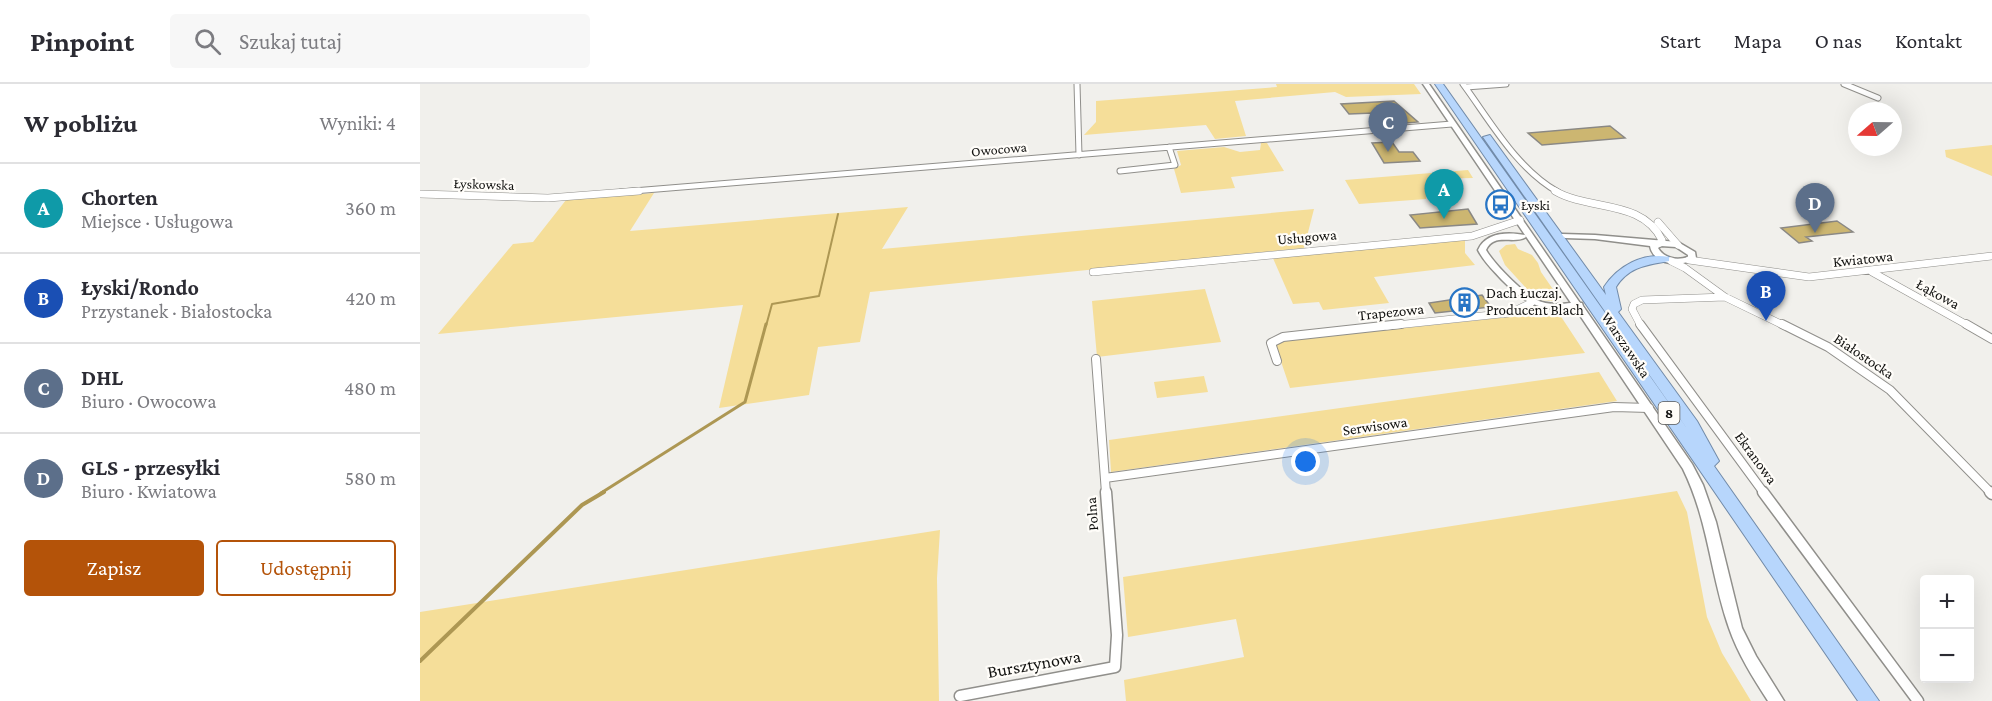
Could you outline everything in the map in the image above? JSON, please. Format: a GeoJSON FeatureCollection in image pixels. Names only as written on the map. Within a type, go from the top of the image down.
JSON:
{"type":"FeatureCollection","features":[{"type":"Feature","properties":{"kind":"highway","name":"8"},"geometry":{"type":"LineString","coordinates":[[1439,84],[1869,701]]}},
{"type":"Feature","properties":{"kind":"highway","name":"8"},"geometry":{"type":"LineString","coordinates":[[1449,84],[1692,424],[1745,522]]}},
{"type":"Feature","properties":{"kind":"highway"},"geometry":{"type":"LineString","coordinates":[[1622,324],[1610,296],[1612,282],[1617,275],[1661,252]]}},
{"type":"Feature","properties":{"kind":"street"},"geometry":{"type":"LineString","coordinates":[[1077,84],[1079,155]]}},
{"type":"Feature","properties":{"kind":"street","name":"Warszawska"},"geometry":{"type":"LineString","coordinates":[[1426,84],[1688,467],[1701,490],[1710,518],[1732,617],[1739,638],[1749,659],[1777,701]]}},
{"type":"Feature","properties":{"kind":"street"},"geometry":{"type":"LineString","coordinates":[[1465,85],[1506,84]]}},
{"type":"Feature","properties":{"kind":"street"},"geometry":{"type":"LineString","coordinates":[[1844,84],[1878,99]]}},
{"type":"Feature","properties":{"kind":"street"},"geometry":{"type":"LineString","coordinates":[[1465,85],[1541,182],[1559,193],[1592,204],[1625,211],[1648,220],[1660,231],[1661,252]]}},
{"type":"Feature","properties":{"kind":"street","name":"Owocowa"},"geometry":{"type":"LineString","coordinates":[[548,198],[1452,124]]}},
{"type":"Feature","properties":{"kind":"street"},"geometry":{"type":"LineString","coordinates":[[1120,171],[1175,165],[1169,147]]}},
{"type":"Feature","properties":{"kind":"street","name":"Łyskowska"},"geometry":{"type":"LineString","coordinates":[[420,194],[548,198]]}},
{"type":"Feature","properties":{"kind":"street"},"geometry":{"type":"LineString","coordinates":[[1565,236],[1612,238],[1689,260],[1692,256],[1662,224],[1649,216],[1628,209],[1592,204]]}},
{"type":"Feature","properties":{"kind":"street","name":"Usługowa"},"geometry":{"type":"LineString","coordinates":[[1093,272],[1472,236],[1520,220]]}},
{"type":"Feature","properties":{"kind":"street"},"geometry":{"type":"LineString","coordinates":[[1522,237],[1490,239],[1482,250],[1531,303],[1551,307],[1579,305]]}},
{"type":"Feature","properties":{"kind":"street"},"geometry":{"type":"LineString","coordinates":[[1661,252],[1683,247]]}},
{"type":"Feature","properties":{"kind":"street","name":"Kwiatowa"},"geometry":{"type":"LineString","coordinates":[[1683,247],[1698,255],[1737,267]]}},
{"type":"Feature","properties":{"kind":"street","name":"Białostocka"},"geometry":{"type":"LineString","coordinates":[[1661,252],[1725,297],[1828,347],[1874,376],[1898,397],[1992,494]]}},
{"type":"Feature","properties":{"kind":"street","name":"Kwiatowa"},"geometry":{"type":"LineString","coordinates":[[1689,260],[1809,277],[1871,272],[1992,256]]}},
{"type":"Feature","properties":{"kind":"street","name":"Białostocka"},"geometry":{"type":"LineString","coordinates":[[1689,260],[1695,275]]}},
{"type":"Feature","properties":{"kind":"street","name":"Łąkowa"},"geometry":{"type":"LineString","coordinates":[[1871,272],[1992,339]]}},
{"type":"Feature","properties":{"kind":"street","name":"Ekranowa"},"geometry":{"type":"LineString","coordinates":[[1725,297],[1702,300],[1649,298],[1634,304],[1632,309],[1633,315],[1917,701]]}},
{"type":"Feature","properties":{"kind":"street","name":"Trapezowa"},"geometry":{"type":"LineString","coordinates":[[1277,361],[1271,343],[1283,337],[1510,313],[1531,303]]}},
{"type":"Feature","properties":{"kind":"street","name":"Polna"},"geometry":{"type":"LineString","coordinates":[[1096,359],[1117,635],[1115,667]]}},
{"type":"Feature","properties":{"kind":"street","name":"Serwisowa"},"geometry":{"type":"LineString","coordinates":[[1105,478],[1602,408],[1648,408]]}},
{"type":"Feature","properties":{"kind":"street","name":"Bursztynowa"},"geometry":{"type":"LineString","coordinates":[[960,696],[1115,667]]}},
{"type":"Feature","properties":{"kind":"shaded area"},"geometry":{"type":"Polygon","coordinates":[[[1276,84],[1414,84],[1421,94],[1346,97],[1335,92],[1235,101],[1246,136],[1215,139],[1206,125],[1084,135],[1096,122],[1096,101],[1277,87],[1276,84]]]}},
{"type":"Feature","properties":{"kind":"shaded area"},"geometry":{"type":"Polygon","coordinates":[[[1261,143],[1267,143],[1284,171],[1231,177],[1235,188],[1181,193],[1174,169],[1181,165],[1177,151],[1224,147],[1240,152],[1260,150],[1261,143]]]}},
{"type":"Feature","properties":{"kind":"shaded area"},"geometry":{"type":"Polygon","coordinates":[[[1992,145],[1992,176],[1946,157],[1945,150],[1992,145]]]}},
{"type":"Feature","properties":{"kind":"shaded area"},"geometry":{"type":"Polygon","coordinates":[[[1468,170],[1473,178],[1429,179],[1426,199],[1359,204],[1345,180],[1468,170]]]}},
{"type":"Feature","properties":{"kind":"shaded area"},"geometry":{"type":"Polygon","coordinates":[[[654,193],[630,231],[908,207],[882,249],[1314,209],[1304,248],[870,292],[860,342],[818,347],[809,395],[719,408],[743,305],[438,334],[513,244],[533,242],[566,200],[654,193]]]}},
{"type":"Feature","properties":{"kind":"shaded area"},"geometry":{"type":"Polygon","coordinates":[[[1465,238],[1465,253],[1475,265],[1374,277],[1389,303],[1323,310],[1319,302],[1293,304],[1272,256],[1465,238]]]}},
{"type":"Feature","properties":{"kind":"shaded area"},"geometry":{"type":"Polygon","coordinates":[[[1515,244],[1518,249],[1532,255],[1559,298],[1558,301],[1537,300],[1505,265],[1499,251],[1506,245],[1515,244]]]}},
{"type":"Feature","properties":{"kind":"shaded area"},"geometry":{"type":"Polygon","coordinates":[[[1205,289],[1221,342],[1097,357],[1092,301],[1205,289]]]}},
{"type":"Feature","properties":{"kind":"shaded area"},"geometry":{"type":"Polygon","coordinates":[[[1558,312],[1585,353],[1290,388],[1275,344],[1281,341],[1558,312]]]}},
{"type":"Feature","properties":{"kind":"shaded area"},"geometry":{"type":"Polygon","coordinates":[[[1599,372],[1617,401],[1111,472],[1109,440],[1599,372]]]}},
{"type":"Feature","properties":{"kind":"shaded area"},"geometry":{"type":"Polygon","coordinates":[[[1204,376],[1208,392],[1157,398],[1154,382],[1204,376]]]}},
{"type":"Feature","properties":{"kind":"shaded area"},"geometry":{"type":"Polygon","coordinates":[[[1677,491],[1687,512],[1707,617],[1722,653],[1751,701],[1126,701],[1124,680],[1244,657],[1236,619],[1128,637],[1123,577],[1677,491]]]}},
{"type":"Feature","properties":{"kind":"shaded area"},"geometry":{"type":"Polygon","coordinates":[[[940,530],[937,578],[939,701],[420,701],[420,612],[940,530]]]}},
{"type":"Feature","properties":{"kind":"building"},"geometry":{"type":"Polygon","coordinates":[[[1394,101],[1418,122],[1384,125],[1374,113],[1349,114],[1341,104],[1394,101]]]}},
{"type":"Feature","properties":{"kind":"building"},"geometry":{"type":"Polygon","coordinates":[[[1610,126],[1625,138],[1542,145],[1528,133],[1610,126]]]}},
{"type":"Feature","properties":{"kind":"building"},"geometry":{"type":"Polygon","coordinates":[[[1392,142],[1399,152],[1413,152],[1420,161],[1384,163],[1372,143],[1392,142]]]}},
{"type":"Feature","properties":{"kind":"building"},"geometry":{"type":"Polygon","coordinates":[[[1468,209],[1477,224],[1420,228],[1410,215],[1468,209]]]}},
{"type":"Feature","properties":{"kind":"building"},"geometry":{"type":"Polygon","coordinates":[[[1837,221],[1853,232],[1806,237],[1812,241],[1799,243],[1781,228],[1837,221]]]}},
{"type":"Feature","properties":{"kind":"building","name":"Dach Łuczaj. Producent Blach"},"geometry":{"type":"Polygon","coordinates":[[[1482,295],[1491,307],[1435,313],[1429,303],[1482,295]]]}},
{"type":"Feature","properties":{"kind":"waterway"},"geometry":{"type":"LineString","coordinates":[[766,326],[772,304],[819,296],[838,214]]}},
{"type":"Feature","properties":{"kind":"waterway"},"geometry":{"type":"LineString","coordinates":[[601,493],[745,402],[766,324]]}},
{"type":"Feature","properties":{"kind":"waterway"},"geometry":{"type":"LineString","coordinates":[[420,661],[582,505],[604,492]]}},
{"type":"Feature","properties":{"kind":"place","name":"DHL"},"geometry":{"type":"Point","coordinates":[1388,152]}},
{"type":"Feature","properties":{"kind":"place","name":"Łyski"},"geometry":{"type":"Point","coordinates":[1500,205]}},
{"type":"Feature","properties":{"kind":"place","name":"Chorten"},"geometry":{"type":"Point","coordinates":[1444,219]}},
{"type":"Feature","properties":{"kind":"place","name":"GLS - przesyłki"},"geometry":{"type":"Point","coordinates":[1815,233]}},
{"type":"Feature","properties":{"kind":"place","name":"Dach Łuczaj. Producent Blach"},"geometry":{"type":"Point","coordinates":[1465,302]}},
{"type":"Feature","properties":{"kind":"place","name":"Łyski/Rondo"},"geometry":{"type":"Point","coordinates":[1766,321]}}]}
